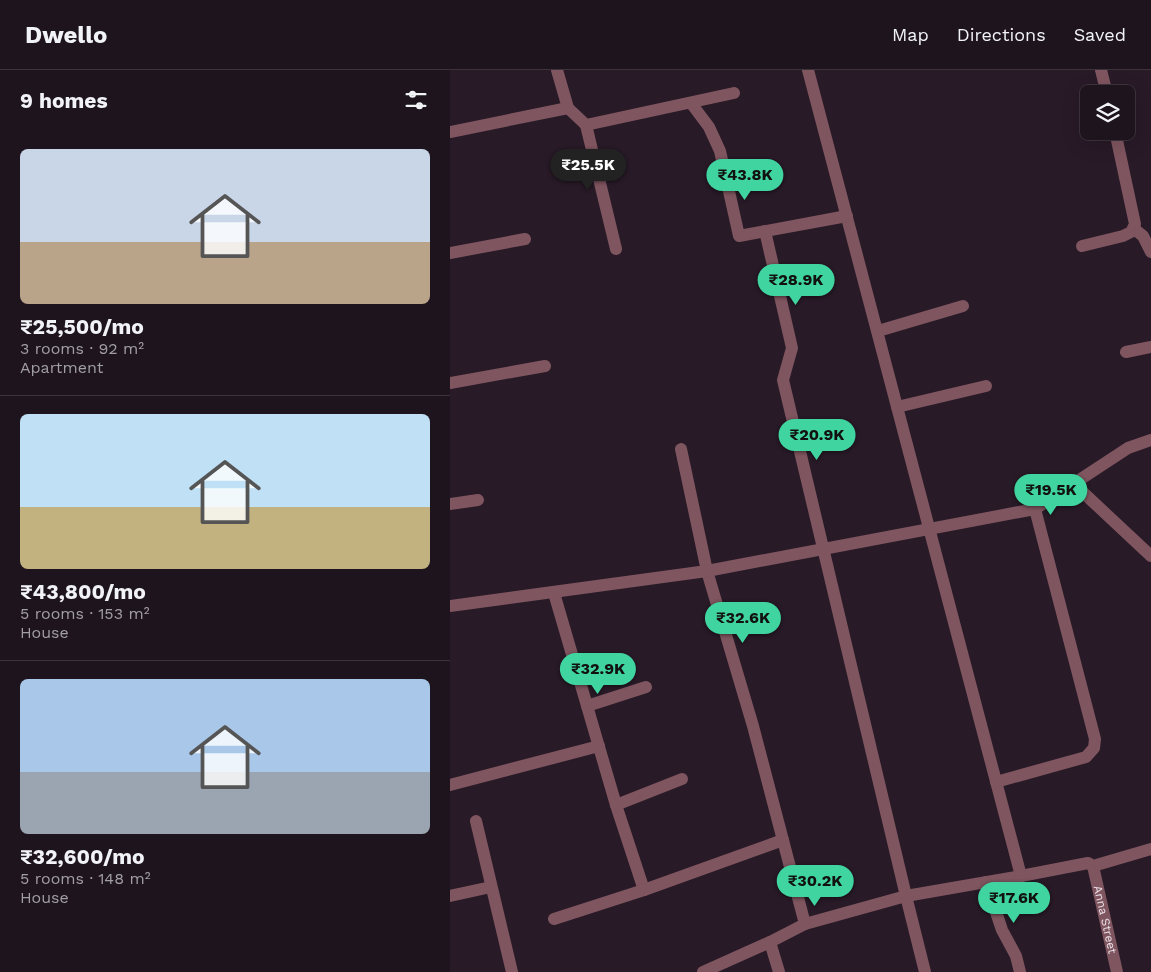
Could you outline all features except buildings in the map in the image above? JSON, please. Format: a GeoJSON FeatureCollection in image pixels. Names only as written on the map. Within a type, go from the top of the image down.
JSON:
{"type":"FeatureCollection","features":[{"type":"Feature","properties":{"kind":"street"},"geometry":{"type":"LineString","coordinates":[[557,70],[568,108],[586,125],[616,249]]}},
{"type":"Feature","properties":{"kind":"street"},"geometry":{"type":"LineString","coordinates":[[808,70],[1021,876]]}},
{"type":"Feature","properties":{"kind":"street"},"geometry":{"type":"LineString","coordinates":[[1102,70],[1105,85]]}},
{"type":"Feature","properties":{"kind":"street"},"geometry":{"type":"LineString","coordinates":[[586,125],[734,93]]}},
{"type":"Feature","properties":{"kind":"street"},"geometry":{"type":"LineString","coordinates":[[691,103],[709,127],[720,151],[740,236],[847,216]]}},
{"type":"Feature","properties":{"kind":"street"},"geometry":{"type":"LineString","coordinates":[[450,132],[568,108]]}},
{"type":"Feature","properties":{"kind":"street"},"geometry":{"type":"LineString","coordinates":[[1082,246],[1124,236],[1132,231],[1133,228],[1134,213],[1117,140]]}},
{"type":"Feature","properties":{"kind":"street"},"geometry":{"type":"LineString","coordinates":[[1133,228],[1143,236],[1151,252]]}},
{"type":"Feature","properties":{"kind":"street"},"geometry":{"type":"LineString","coordinates":[[765,231],[792,348],[783,380],[925,972]]}},
{"type":"Feature","properties":{"kind":"street"},"geometry":{"type":"LineString","coordinates":[[450,253],[525,239]]}},
{"type":"Feature","properties":{"kind":"street"},"geometry":{"type":"LineString","coordinates":[[878,332],[963,306]]}},
{"type":"Feature","properties":{"kind":"street"},"geometry":{"type":"LineString","coordinates":[[1126,352],[1151,347]]}},
{"type":"Feature","properties":{"kind":"street"},"geometry":{"type":"LineString","coordinates":[[450,383],[544,366]]}},
{"type":"Feature","properties":{"kind":"street"},"geometry":{"type":"LineString","coordinates":[[898,407],[986,386]]}},
{"type":"Feature","properties":{"kind":"street"},"geometry":{"type":"LineString","coordinates":[[450,606],[707,571],[929,528],[1035,510],[1128,448],[1151,440]]}},
{"type":"Feature","properties":{"kind":"street"},"geometry":{"type":"LineString","coordinates":[[681,449],[707,571],[753,726],[805,924]]}},
{"type":"Feature","properties":{"kind":"street"},"geometry":{"type":"LineString","coordinates":[[1074,484],[1151,556]]}},
{"type":"Feature","properties":{"kind":"street"},"geometry":{"type":"LineString","coordinates":[[450,504],[478,500]]}},
{"type":"Feature","properties":{"kind":"street"},"geometry":{"type":"LineString","coordinates":[[996,782],[1086,757],[1094,748],[1096,739],[1035,510]]}},
{"type":"Feature","properties":{"kind":"street"},"geometry":{"type":"LineString","coordinates":[[554,593],[616,805],[644,890]]}},
{"type":"Feature","properties":{"kind":"street"},"geometry":{"type":"LineString","coordinates":[[587,706],[646,686]]}},
{"type":"Feature","properties":{"kind":"street"},"geometry":{"type":"LineString","coordinates":[[450,785],[599,746]]}},
{"type":"Feature","properties":{"kind":"street"},"geometry":{"type":"LineString","coordinates":[[616,805],[682,779]]}},
{"type":"Feature","properties":{"kind":"street"},"geometry":{"type":"LineString","coordinates":[[476,821],[512,972]]}},
{"type":"Feature","properties":{"kind":"street"},"geometry":{"type":"LineString","coordinates":[[554,919],[644,890],[783,840]]}},
{"type":"Feature","properties":{"kind":"street"},"geometry":{"type":"LineString","coordinates":[[703,972],[805,924],[906,896],[1088,863],[1093,866],[1151,849]]}},
{"type":"Feature","properties":{"kind":"street","name":"Anna Street"},"geometry":{"type":"LineString","coordinates":[[1093,866],[1118,972]]}},
{"type":"Feature","properties":{"kind":"street"},"geometry":{"type":"LineString","coordinates":[[986,882],[1002,930],[1016,956],[1020,972]]}},
{"type":"Feature","properties":{"kind":"street"},"geometry":{"type":"LineString","coordinates":[[450,896],[492,887]]}},
{"type":"Feature","properties":{"kind":"street"},"geometry":{"type":"LineString","coordinates":[[770,942],[779,972]]}}]}
